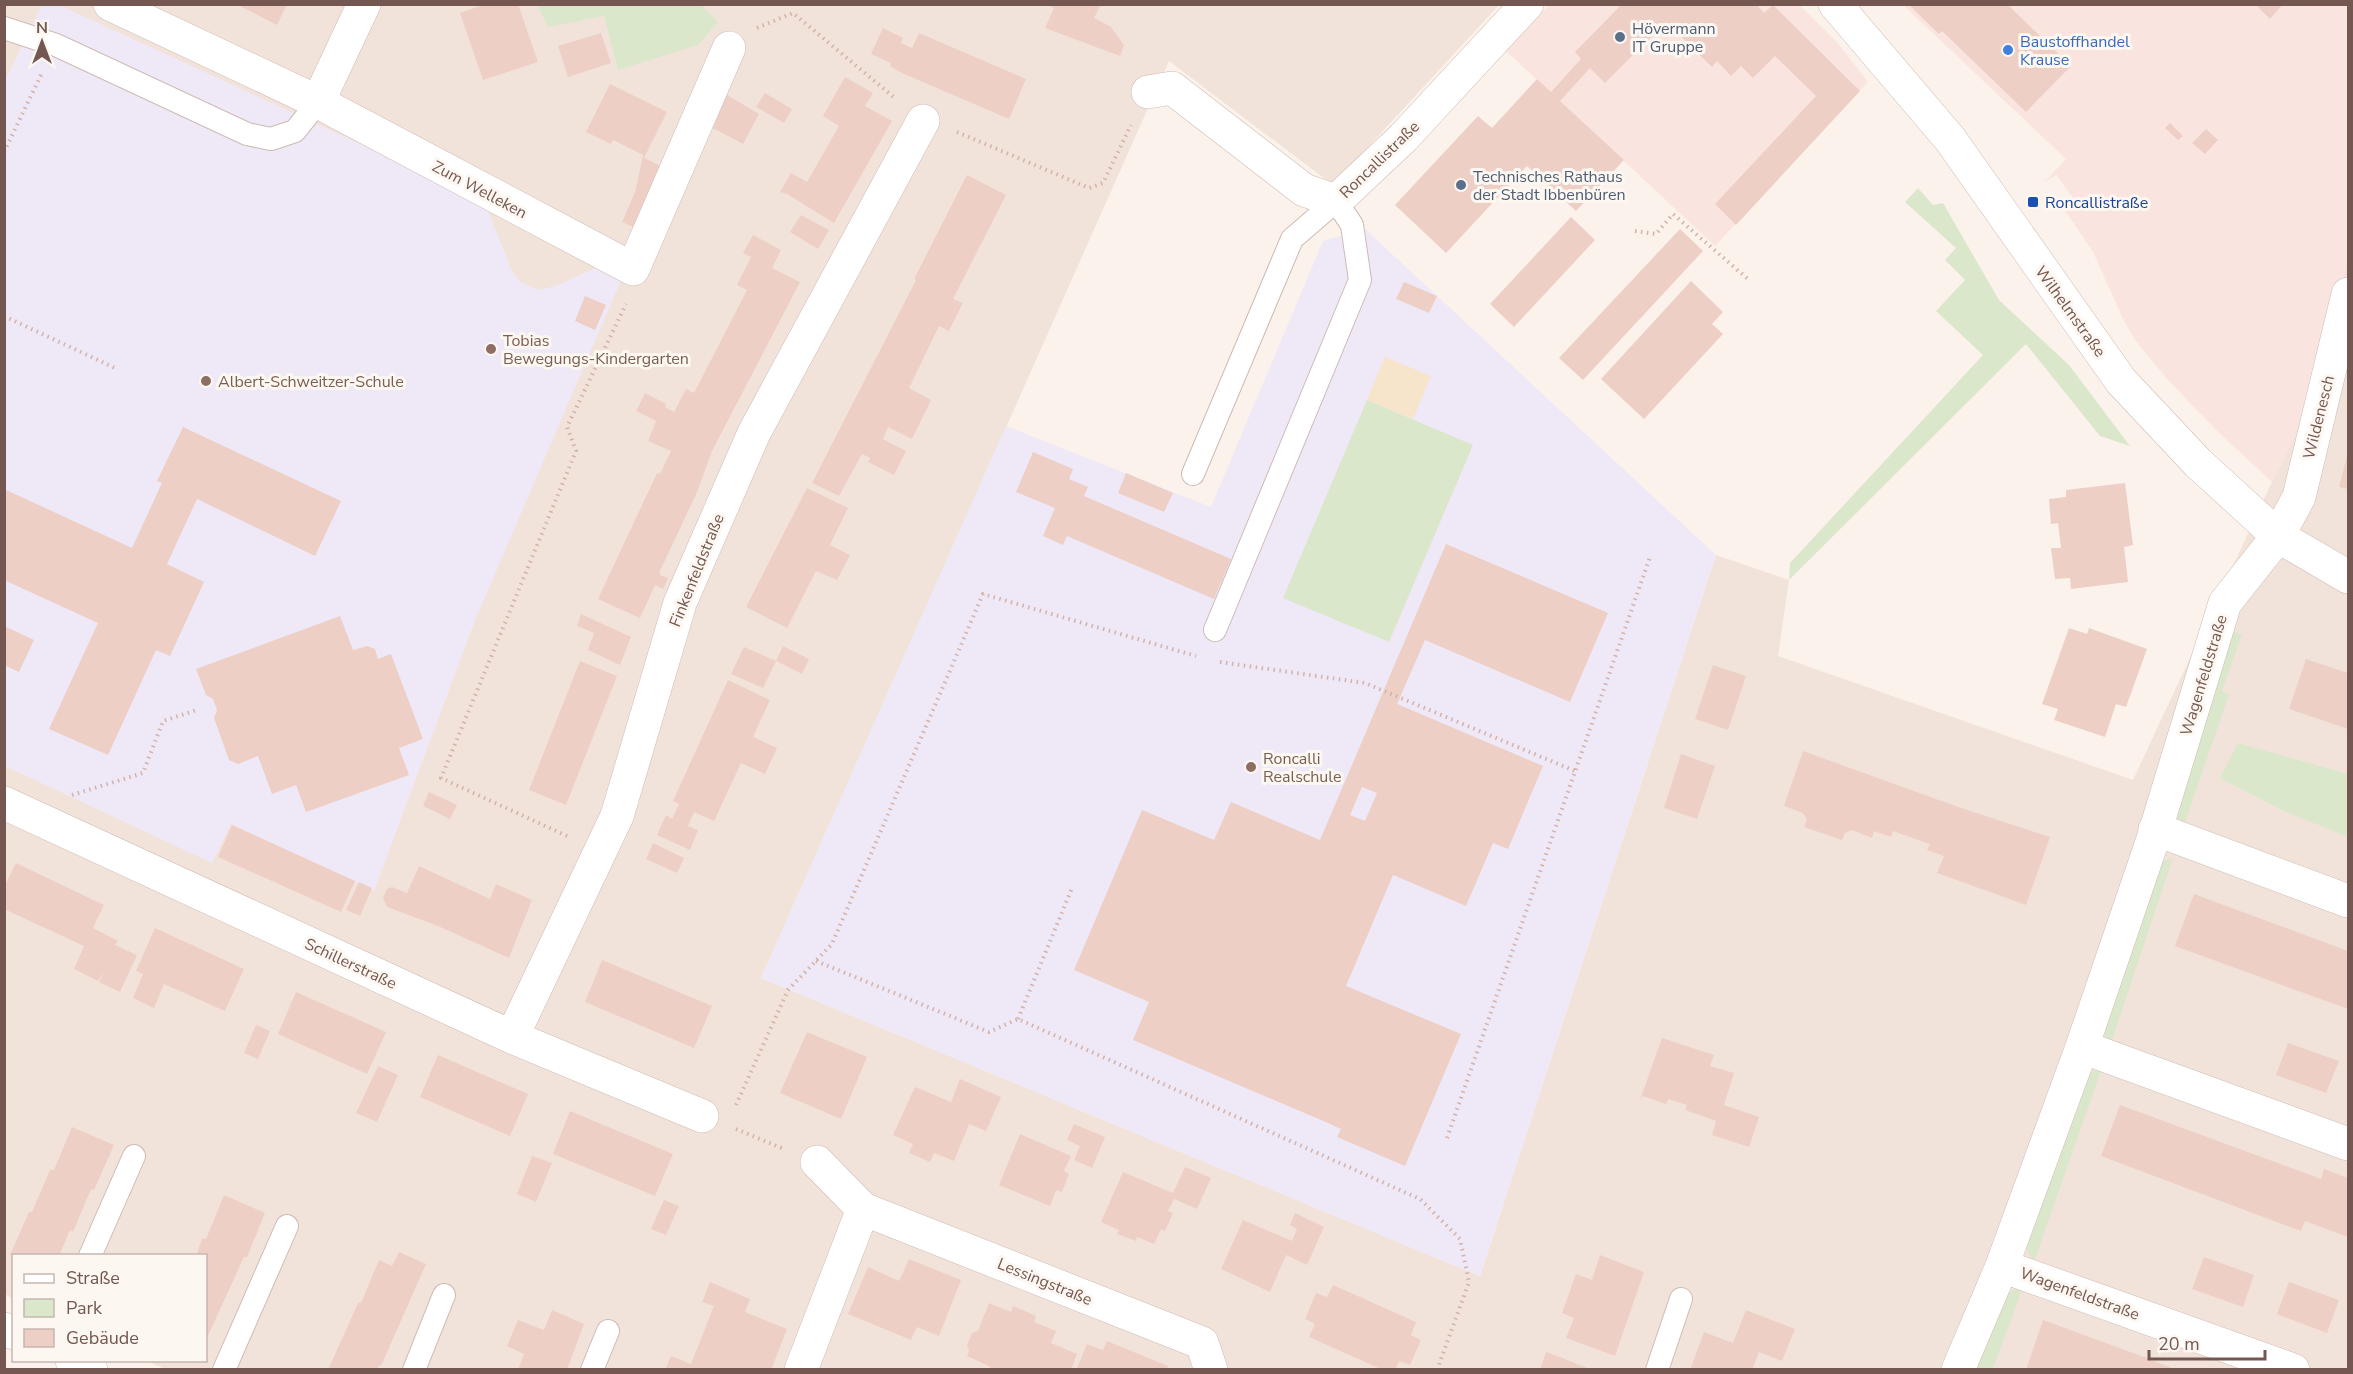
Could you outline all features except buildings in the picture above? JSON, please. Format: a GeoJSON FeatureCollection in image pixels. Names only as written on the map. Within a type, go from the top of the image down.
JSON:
{"type":"FeatureCollection","features":[{"type":"Feature","properties":{"kind":"street","name":"Zum Welleken"},"geometry":{"type":"LineString","coordinates":[[110,4],[318,102],[633,269]]}},
{"type":"Feature","properties":{"kind":"street"},"geometry":{"type":"LineString","coordinates":[[318,102],[364,4]]}},
{"type":"Feature","properties":{"kind":"street","name":"Roncallistraße"},"geometry":{"type":"LineString","coordinates":[[1148,92],[1172,88],[1304,190],[1336,201],[1403,138],[1527,4]]}},
{"type":"Feature","properties":{"kind":"street","name":"Wilhelmstraße"},"geometry":{"type":"LineString","coordinates":[[1835,4],[1950,139],[2121,381],[2198,463],[2278,536],[2349,577]]}},
{"type":"Feature","properties":{"kind":"street"},"geometry":{"type":"LineString","coordinates":[[633,269],[729,48]]}},
{"type":"Feature","properties":{"kind":"street","name":"Finkenfeldstraße"},"geometry":{"type":"LineString","coordinates":[[512,1037],[617,816],[680,603],[754,433],[923,121]]}},
{"type":"Feature","properties":{"kind":"street","name":"Wildenesch"},"geometry":{"type":"LineString","coordinates":[[2278,536],[2299,497],[2349,294]]}},
{"type":"Feature","properties":{"kind":"street","name":"Wagenfeldstraße"},"geometry":{"type":"LineString","coordinates":[[1958,1370],[2002,1266],[2082,1047],[2155,830],[2225,603],[2278,536]]}},
{"type":"Feature","properties":{"kind":"street","name":"Schillerstraße"},"geometry":{"type":"LineString","coordinates":[[4,803],[512,1037],[714,1120]]}},
{"type":"Feature","properties":{"kind":"street"},"geometry":{"type":"LineString","coordinates":[[2155,830],[2349,901]]}},
{"type":"Feature","properties":{"kind":"street"},"geometry":{"type":"LineString","coordinates":[[2082,1047],[2349,1144]]}},
{"type":"Feature","properties":{"kind":"street","name":"Lessingstraße"},"geometry":{"type":"LineString","coordinates":[[817,1162],[863,1209],[1202,1343],[1211,1370]]}},
{"type":"Feature","properties":{"kind":"street"},"geometry":{"type":"LineString","coordinates":[[801,1370],[863,1209]]}},
{"type":"Feature","properties":{"kind":"street","name":"Wagenfeldstraße"},"geometry":{"type":"LineString","coordinates":[[2002,1266],[2293,1370]]}},
{"type":"Feature","properties":{"kind":"street"},"geometry":{"type":"LineString","coordinates":[[76,1362],[91,1370]]}},
{"type":"Feature","properties":{"kind":"lane"},"geometry":{"type":"LineString","coordinates":[[4,28],[56,45],[247,134],[271,139],[295,131],[318,102]]}},
{"type":"Feature","properties":{"kind":"lane"},"geometry":{"type":"LineString","coordinates":[[1193,474],[1292,239],[1336,201],[1352,225],[1360,280],[1215,630]]}},
{"type":"Feature","properties":{"kind":"lane"},"geometry":{"type":"LineString","coordinates":[[91,1254],[134,1156]]}},
{"type":"Feature","properties":{"kind":"lane"},"geometry":{"type":"LineString","coordinates":[[224,1370],[287,1226]]}},
{"type":"Feature","properties":{"kind":"lane"},"geometry":{"type":"LineString","coordinates":[[414,1370],[444,1295]]}},
{"type":"Feature","properties":{"kind":"lane"},"geometry":{"type":"LineString","coordinates":[[1657,1370],[1681,1299]]}},
{"type":"Feature","properties":{"kind":"lane"},"geometry":{"type":"LineString","coordinates":[[592,1370],[608,1331]]}},
{"type":"Feature","properties":{"kind":"path"},"geometry":{"type":"LineString","coordinates":[[4,152],[56,45]]}},
{"type":"Feature","properties":{"kind":"path"},"geometry":{"type":"LineString","coordinates":[[1635,231],[1656,234],[1673,214],[1749,280]]}},
{"type":"Feature","properties":{"kind":"path"},"geometry":{"type":"LineString","coordinates":[[600,851],[441,778],[576,451],[567,426],[634,287],[633,269]]}},
{"type":"Feature","properties":{"kind":"path"},"geometry":{"type":"LineString","coordinates":[[4,316],[117,369]]}},
{"type":"Feature","properties":{"kind":"path"},"geometry":{"type":"LineString","coordinates":[[1447,1138],[1650,557]]}},
{"type":"Feature","properties":{"kind":"path"},"geometry":{"type":"LineString","coordinates":[[817,1162],[714,1120],[788,990],[832,944],[983,594],[1211,661],[1365,683],[1575,771]]}},
{"type":"Feature","properties":{"kind":"path"},"geometry":{"type":"LineString","coordinates":[[1211,661],[1215,630]]}},
{"type":"Feature","properties":{"kind":"path"},"geometry":{"type":"LineString","coordinates":[[36,818],[69,796],[143,773],[163,721],[197,710]]}},
{"type":"Feature","properties":{"kind":"path"},"geometry":{"type":"LineString","coordinates":[[816,961],[989,1032],[1018,1019],[1072,888]]}},
{"type":"Feature","properties":{"kind":"path"},"geometry":{"type":"LineString","coordinates":[[1018,1019],[1420,1198],[1460,1239],[1468,1282],[1437,1370]]}},
{"type":"Feature","properties":{"kind":"shaded area"},"geometry":{"type":"Polygon","coordinates":[[[5,5],[1499,5],[1333,185],[1169,61],[761,978],[1480,1276],[1716,555],[1789,580],[1778,656],[2133,780],[2272,482],[2348,215],[2348,1369],[167,1370],[149,1362],[207,1362],[207,1254],[12,1254],[12,1298],[5,1294],[5,5]]]}},
{"type":"Feature","properties":{"kind":"shaded area","name":"Albert-Schweitzer-Schule"},"geometry":{"type":"Polygon","coordinates":[[[42,5],[59,5],[484,201],[481,208],[488,211],[512,271],[519,281],[538,290],[556,286],[600,266],[622,278],[474,623],[374,891],[231,824],[212,863],[5,766],[4,83],[42,5]]]}},
{"type":"Feature","properties":{"kind":"shaded area"},"geometry":{"type":"Polygon","coordinates":[[[1549,5],[1800,5],[1837,42],[1868,82],[1715,246],[1505,50],[1549,5]]]}},
{"type":"Feature","properties":{"kind":"shaded area"},"geometry":{"type":"Polygon","coordinates":[[[1903,5],[2348,5],[2348,259],[2315,398],[2272,482],[2218,432],[2167,379],[2136,341],[2124,321],[2093,252],[2062,206],[2073,198],[2056,175],[2044,183],[2066,159],[1903,5]]]}},
{"type":"Feature","properties":{"kind":"shaded area","name":"Roncalli Realschule"},"geometry":{"type":"Polygon","coordinates":[[[1365,229],[1716,555],[1480,1276],[761,978],[1006,426],[1211,507],[1323,241],[1365,229]]]}},
{"type":"Feature","properties":{"kind":"green space"},"geometry":{"type":"Polygon","coordinates":[[[537,5],[701,5],[718,22],[698,45],[618,70],[604,16],[548,27],[537,5]]]}},
{"type":"Feature","properties":{"kind":"green space"},"geometry":{"type":"Polygon","coordinates":[[[1918,188],[1933,205],[1943,203],[1999,300],[2069,365],[2130,446],[2100,436],[2026,344],[1789,580],[1790,563],[1983,355],[1936,311],[1965,280],[1945,260],[1956,248],[1905,202],[1918,188]]]}},
{"type":"Feature","properties":{"kind":"green space"},"geometry":{"type":"Polygon","coordinates":[[[1367,400],[1473,445],[1389,642],[1283,598],[1367,400]]]}},
{"type":"Feature","properties":{"kind":"green space"},"geometry":{"type":"Polygon","coordinates":[[[2233,631],[2242,635],[2222,691],[2229,695],[2183,828],[2178,822],[2176,813],[2233,631]]]}},
{"type":"Feature","properties":{"kind":"green space"},"geometry":{"type":"Polygon","coordinates":[[[2238,743],[2348,774],[2348,837],[2284,811],[2220,778],[2238,743]]]}},
{"type":"Feature","properties":{"kind":"green space"},"geometry":{"type":"Polygon","coordinates":[[[2173,858],[2111,1043],[2105,1036],[2103,1025],[2160,862],[2173,858]]]}},
{"type":"Feature","properties":{"kind":"green space"},"geometry":{"type":"Polygon","coordinates":[[[2093,1071],[2101,1071],[2034,1262],[2026,1248],[2026,1237],[2084,1077],[2093,1071]]]}},
{"type":"Feature","properties":{"kind":"green space"},"geometry":{"type":"Polygon","coordinates":[[[2016,1289],[2022,1290],[1993,1369],[1971,1370],[2005,1294],[2016,1289]]]}},
{"type":"Feature","properties":{"kind":"sand"},"geometry":{"type":"Polygon","coordinates":[[[1385,357],[1431,376],[1413,419],[1367,400],[1385,357]]]}},
{"type":"Feature","properties":{"kind":"place","name":"Hövermann IT Gruppe"},"geometry":{"type":"Point","coordinates":[1620,37]}},
{"type":"Feature","properties":{"kind":"place","name":"Baustoffhandel Krause"},"geometry":{"type":"Point","coordinates":[2008,50]}},
{"type":"Feature","properties":{"kind":"place","name":"Technisches Rathaus der Stadt Ibbenbüren"},"geometry":{"type":"Point","coordinates":[1461,185]}},
{"type":"Feature","properties":{"kind":"place","name":"Roncallistraße"},"geometry":{"type":"Point","coordinates":[2033,202]}},
{"type":"Feature","properties":{"kind":"place","name":"Tobias Bewegungs-Kindergarten"},"geometry":{"type":"Point","coordinates":[491,349]}},
{"type":"Feature","properties":{"kind":"place","name":"Albert-Schweitzer-Schule"},"geometry":{"type":"Point","coordinates":[206,381]}},
{"type":"Feature","properties":{"kind":"place","name":"Roncalli Realschule"},"geometry":{"type":"Point","coordinates":[1251,767]}}]}
